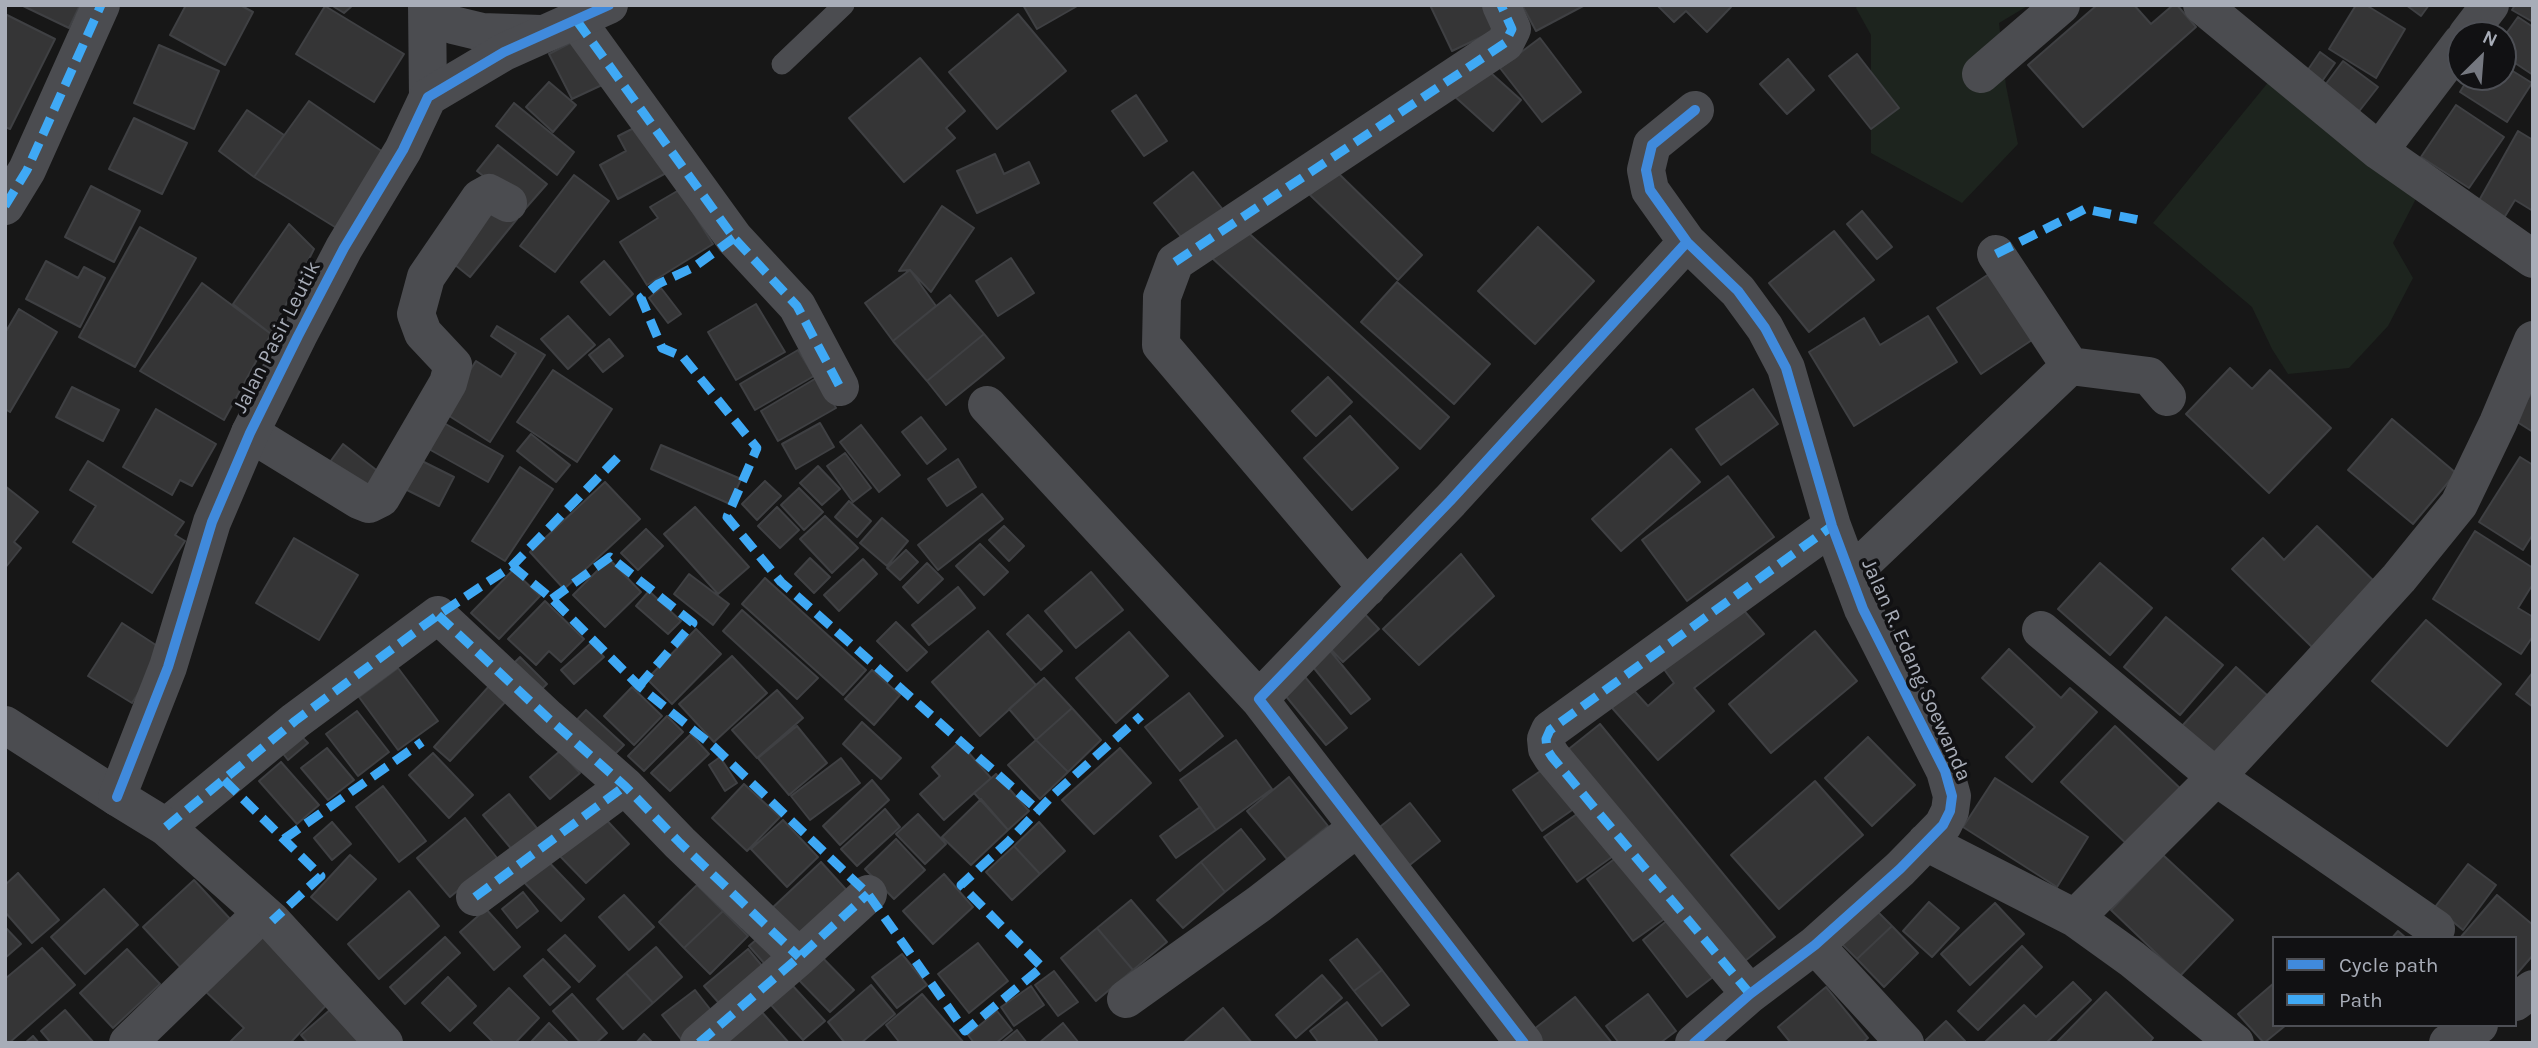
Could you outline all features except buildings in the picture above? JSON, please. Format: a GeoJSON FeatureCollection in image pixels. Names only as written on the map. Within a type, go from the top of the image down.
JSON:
{"type":"FeatureCollection","features":[{"type":"Feature","properties":{"kind":"street"},"geometry":{"type":"LineString","coordinates":[[5,206],[16,164],[101,5]]}},
{"type":"Feature","properties":{"kind":"street"},"geometry":{"type":"LineString","coordinates":[[1367,588],[1161,345],[1162,297],[1175,262],[1505,43],[1512,29],[1501,5]]}},
{"type":"Feature","properties":{"kind":"street"},"geometry":{"type":"LineString","coordinates":[[1981,74],[2061,5]]}},
{"type":"Feature","properties":{"kind":"street"},"geometry":{"type":"LineString","coordinates":[[2202,5],[2379,151],[2533,259]]}},
{"type":"Feature","properties":{"kind":"street"},"geometry":{"type":"LineString","coordinates":[[2478,21],[2490,5]]}},
{"type":"Feature","properties":{"kind":"street"},"geometry":{"type":"LineString","coordinates":[[427,8],[453,25],[482,32],[541,34]]}},
{"type":"Feature","properties":{"kind":"street"},"geometry":{"type":"LineString","coordinates":[[427,8],[428,97],[504,52],[593,13],[734,238],[797,306],[840,387]]}},
{"type":"Feature","properties":{"kind":"street"},"geometry":{"type":"LineString","coordinates":[[2379,151],[2447,61]]}},
{"type":"Feature","properties":{"kind":"street","name":"Jalan Pasir Leutik"},"geometry":{"type":"LineString","coordinates":[[117,797],[168,667],[212,522],[250,433],[344,248],[403,150],[428,97]]}},
{"type":"Feature","properties":{"kind":"street","name":"Jalan R. Edang Soewanda"},"geometry":{"type":"LineString","coordinates":[[1693,1043],[1750,994],[1815,945],[1926,842],[1943,825],[1950,811],[1952,796],[1945,771],[1863,609],[1832,526],[1781,358],[1765,328],[1738,291],[1687,242],[1650,190],[1646,170],[1651,145],[1695,110]]}},
{"type":"Feature","properties":{"kind":"street"},"geometry":{"type":"LineString","coordinates":[[250,433],[359,500],[369,504],[381,498],[449,383],[453,365],[423,333],[416,314],[426,277],[480,198],[489,193],[508,203]]}},
{"type":"Feature","properties":{"kind":"street"},"geometry":{"type":"LineString","coordinates":[[1259,699],[1367,588],[1687,242]]}},
{"type":"Feature","properties":{"kind":"street"},"geometry":{"type":"LineString","coordinates":[[1996,254],[2070,366],[2149,376],[2167,397]]}},
{"type":"Feature","properties":{"kind":"street"},"geometry":{"type":"LineString","coordinates":[[2076,918],[2216,777],[2399,578],[2459,504],[2498,423],[2533,340]]}},
{"type":"Feature","properties":{"kind":"street"},"geometry":{"type":"LineString","coordinates":[[1850,575],[2070,366]]}},
{"type":"Feature","properties":{"kind":"street"},"geometry":{"type":"LineString","coordinates":[[987,405],[1259,699],[1524,1043]]}},
{"type":"Feature","properties":{"kind":"street"},"geometry":{"type":"LineString","coordinates":[[1750,994],[1552,757],[1547,749],[1546,739],[1550,730],[1832,526]]}},
{"type":"Feature","properties":{"kind":"street"},"geometry":{"type":"LineString","coordinates":[[166,827],[295,721],[438,615],[625,786],[680,843],[799,957]]}},
{"type":"Feature","properties":{"kind":"street"},"geometry":{"type":"LineString","coordinates":[[2041,630],[2216,777],[2436,929]]}},
{"type":"Feature","properties":{"kind":"street"},"geometry":{"type":"LineString","coordinates":[[5,725],[166,827],[281,931],[384,1043]]}},
{"type":"Feature","properties":{"kind":"street"},"geometry":{"type":"LineString","coordinates":[[475,897],[625,786]]}},
{"type":"Feature","properties":{"kind":"street"},"geometry":{"type":"LineString","coordinates":[[1126,999],[1259,904],[1357,828]]}},
{"type":"Feature","properties":{"kind":"street"},"geometry":{"type":"LineString","coordinates":[[1926,842],[2076,918],[2132,959],[2235,1043]]}},
{"type":"Feature","properties":{"kind":"street"},"geometry":{"type":"LineString","coordinates":[[699,1043],[867,894]]}},
{"type":"Feature","properties":{"kind":"street"},"geometry":{"type":"LineString","coordinates":[[128,1043],[261,913]]}},
{"type":"Feature","properties":{"kind":"street"},"geometry":{"type":"LineString","coordinates":[[1815,945],[1905,1043]]}},
{"type":"Feature","properties":{"kind":"street"},"geometry":{"type":"LineString","coordinates":[[2517,1001],[2533,989]]}},
{"type":"Feature","properties":{"kind":"street"},"geometry":{"type":"LineString","coordinates":[[2448,1043],[2476,1027]]}},
{"type":"Feature","properties":{"kind":"lane"},"geometry":{"type":"LineString","coordinates":[[782,64],[844,5]]}},
{"type":"Feature","properties":{"kind":"shaded area"},"geometry":{"type":"Polygon","coordinates":[[[1858,5],[2029,5],[1999,23],[2006,86],[2018,144],[1962,203],[1871,153],[1871,35],[1856,8],[1858,5]]]}},
{"type":"Feature","properties":{"kind":"shaded area"},"geometry":{"type":"Polygon","coordinates":[[[2275,74],[2418,195],[2393,243],[2413,278],[2388,326],[2349,368],[2288,374],[2272,349],[2252,307],[2153,223],[2275,74]]]}},
{"type":"Feature","properties":{"kind":"marked path"},"geometry":{"type":"LineString","coordinates":[[5,206],[27,170],[101,5]]}},
{"type":"Feature","properties":{"kind":"marked path"},"geometry":{"type":"LineString","coordinates":[[1175,262],[1505,43],[1512,29],[1501,5]]}},
{"type":"Feature","properties":{"kind":"marked path"},"geometry":{"type":"LineString","coordinates":[[577,21],[734,238],[797,306],[840,387]]}},
{"type":"Feature","properties":{"kind":"marked path"},"geometry":{"type":"LineString","coordinates":[[1996,254],[2085,209],[2139,220]]}},
{"type":"Feature","properties":{"kind":"marked path"},"geometry":{"type":"LineString","coordinates":[[734,238],[694,267],[658,284],[641,298],[662,348],[683,357],[757,448],[727,517],[781,582],[1039,811]]}},
{"type":"Feature","properties":{"kind":"marked path"},"geometry":{"type":"LineString","coordinates":[[166,827],[295,721],[438,615],[512,566],[622,453]]}},
{"type":"Feature","properties":{"kind":"marked path"},"geometry":{"type":"LineString","coordinates":[[1750,994],[1552,757],[1547,749],[1546,739],[1550,730],[1832,526]]}},
{"type":"Feature","properties":{"kind":"marked path"},"geometry":{"type":"LineString","coordinates":[[552,599],[610,557],[693,623],[639,686]]}},
{"type":"Feature","properties":{"kind":"marked path"},"geometry":{"type":"LineString","coordinates":[[512,566],[552,599],[639,686],[713,746],[868,894],[965,1031],[1042,967],[961,885],[1009,841],[1054,794],[1141,716]]}},
{"type":"Feature","properties":{"kind":"marked path"},"geometry":{"type":"LineString","coordinates":[[438,615],[625,786],[680,843],[799,957]]}},
{"type":"Feature","properties":{"kind":"marked path"},"geometry":{"type":"LineString","coordinates":[[284,839],[422,742]]}},
{"type":"Feature","properties":{"kind":"marked path"},"geometry":{"type":"LineString","coordinates":[[224,780],[321,876],[272,921]]}},
{"type":"Feature","properties":{"kind":"marked path"},"geometry":{"type":"LineString","coordinates":[[475,897],[625,786]]}},
{"type":"Feature","properties":{"kind":"marked path"},"geometry":{"type":"LineString","coordinates":[[699,1043],[868,894]]}},
{"type":"Feature","properties":{"kind":"cycle path"},"geometry":{"type":"LineString","coordinates":[[117,797],[168,667],[212,522],[250,433],[344,248],[403,150],[428,97],[504,52],[609,5]]}},
{"type":"Feature","properties":{"kind":"cycle path"},"geometry":{"type":"LineString","coordinates":[[1694,1043],[1750,994],[1815,945],[1900,869],[1943,825],[1950,811],[1952,796],[1945,771],[1863,609],[1832,526],[1786,368],[1765,328],[1738,291],[1687,242],[1650,190],[1646,170],[1652,145],[1695,110]]}},
{"type":"Feature","properties":{"kind":"cycle path"},"geometry":{"type":"LineString","coordinates":[[1524,1043],[1259,699],[1450,501],[1687,242]]}}]}
